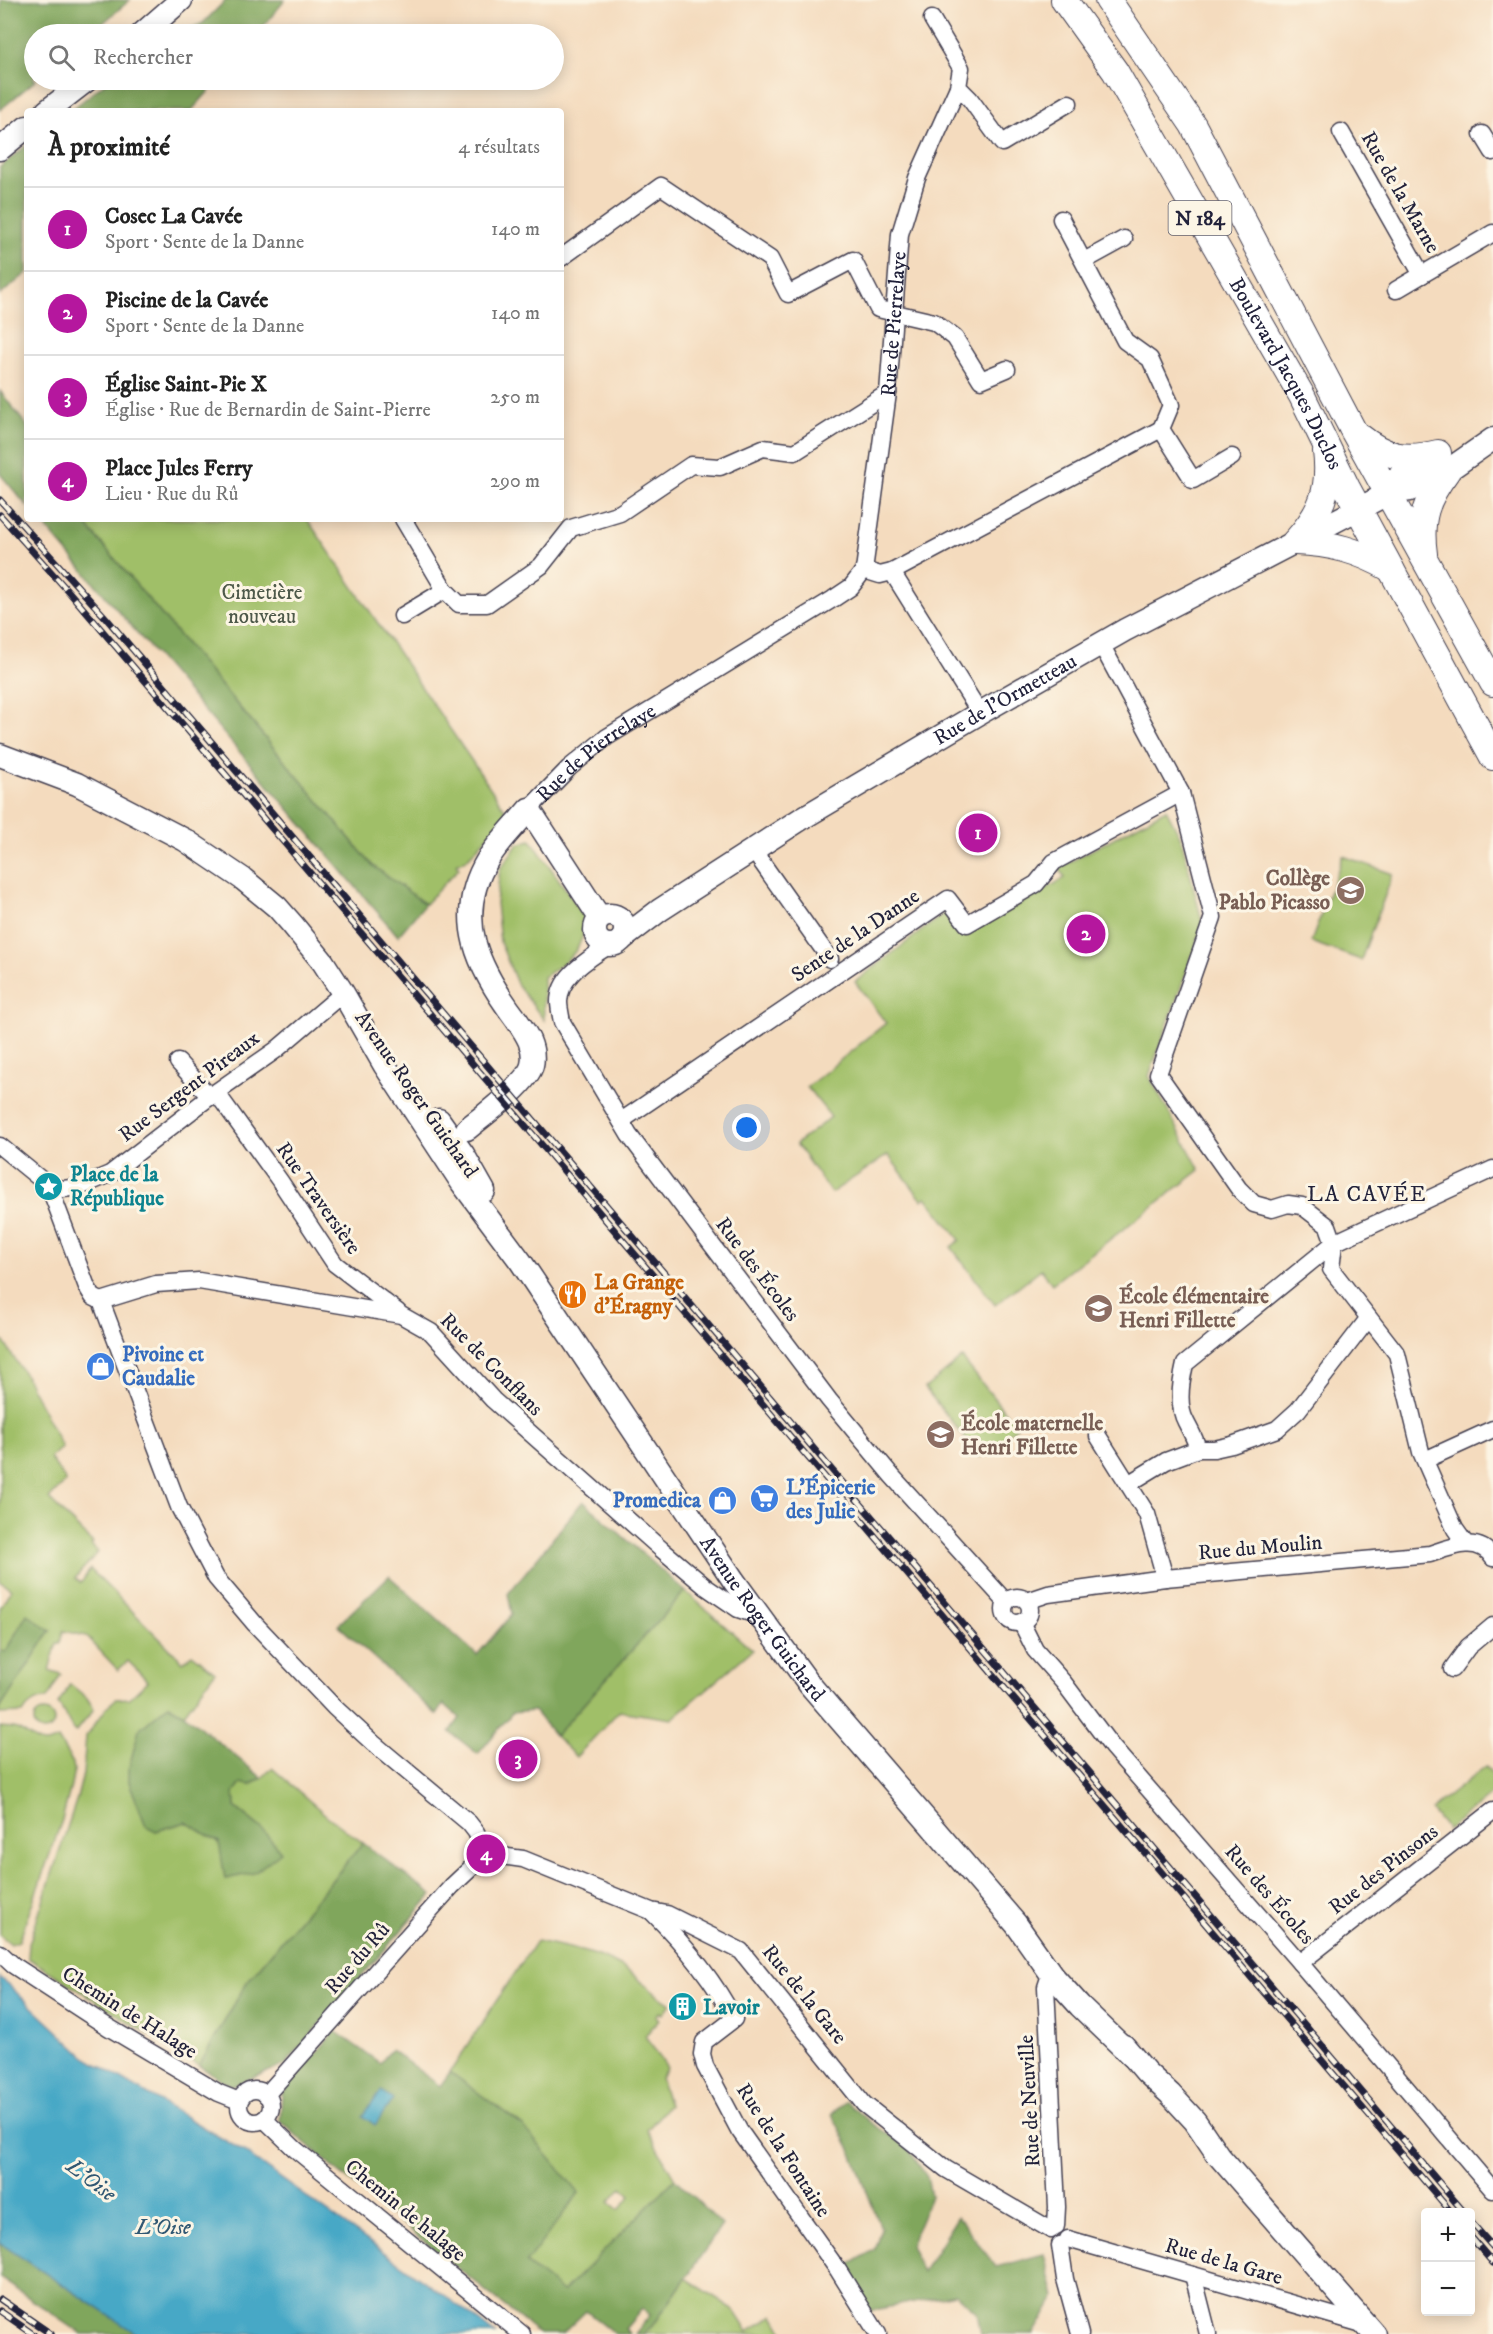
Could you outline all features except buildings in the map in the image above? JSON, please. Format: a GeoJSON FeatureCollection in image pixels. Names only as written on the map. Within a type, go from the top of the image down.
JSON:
{"type":"FeatureCollection","features":[{"type":"Feature","properties":{"kind":"main road"},"geometry":{"type":"LineString","coordinates":[[153,24],[181,0]]}},
{"type":"Feature","properties":{"kind":"main road","name":"Boulevard Jacques Duclos"},"geometry":{"type":"LineString","coordinates":[[1064,0],[1115,71],[1302,396],[1359,510],[1493,757]]}},
{"type":"Feature","properties":{"kind":"main road","name":"Boulevard Jacques Duclos"},"geometry":{"type":"LineString","coordinates":[[1108,0],[1193,125],[1354,432],[1493,683]]}},
{"type":"Feature","properties":{"kind":"main road"},"geometry":{"type":"LineString","coordinates":[[51,108],[74,90]]}},
{"type":"Feature","properties":{"kind":"main road"},"geometry":{"type":"LineString","coordinates":[[0,149],[24,129]]}},
{"type":"Feature","properties":{"kind":"main road"},"geometry":{"type":"LineString","coordinates":[[1354,432],[1372,447],[1393,456],[1442,462],[1424,511],[1422,534],[1425,558]]}},
{"type":"Feature","properties":{"kind":"main road","name":"Rue de l'Ormetteau"},"geometry":{"type":"LineString","coordinates":[[616,942],[660,910],[801,819],[980,713],[1101,644],[1389,493],[1410,490],[1442,462],[1493,439]]}},
{"type":"Feature","properties":{"kind":"main road"},"geometry":{"type":"LineString","coordinates":[[1295,542],[1313,521],[1325,496],[1328,469],[1324,442]]}},
{"type":"Feature","properties":{"kind":"main road","name":"N 184"},"geometry":{"type":"LineString","coordinates":[[1324,442],[1348,459],[1370,482],[1389,493]]}},
{"type":"Feature","properties":{"kind":"main road","name":"N 184"},"geometry":{"type":"LineString","coordinates":[[1359,510],[1380,520],[1408,549],[1425,558]]}},
{"type":"Feature","properties":{"kind":"main road"},"geometry":{"type":"LineString","coordinates":[[1295,542],[1320,543],[1345,548],[1369,556],[1391,568]]}},
{"type":"Feature","properties":{"kind":"main road","name":"Avenue Roger Guichard"},"geometry":{"type":"LineString","coordinates":[[0,758],[77,784],[186,840],[215,859],[277,907],[308,943],[343,993],[388,1049],[451,1140],[479,1182],[521,1262],[759,1616],[810,1685],[1016,1924],[1053,1976],[1195,2121],[1218,2155],[1374,2331]]}},
{"type":"Feature","properties":{"kind":"main road"},"geometry":{"type":"LineString","coordinates":[[529,809],[609,918],[624,925],[625,930],[616,942]]}},
{"type":"Feature","properties":{"kind":"main road","name":"Rue de Pierrelaye"},"geometry":{"type":"LineString","coordinates":[[451,1140],[503,1101],[528,1074],[533,1064],[530,1038],[494,990],[483,970],[473,933],[472,908],[478,877],[489,857],[529,809]]}},
{"type":"Feature","properties":{"kind":"main road","name":"Rue de l'Ormetteau"},"geometry":{"type":"LineString","coordinates":[[609,918],[660,910]]}},
{"type":"Feature","properties":{"kind":"main road","name":"Avenue Roger Guichard"},"geometry":{"type":"LineString","coordinates":[[343,993],[389,1072],[451,1140]]}},
{"type":"Feature","properties":{"kind":"main road","name":"Avenue Roger Guichard"},"geometry":{"type":"LineString","coordinates":[[1016,1924],[1064,1966],[1139,2064]]}},
{"type":"Feature","properties":{"kind":"main road"},"geometry":{"type":"LineString","coordinates":[[1053,1976],[1062,1974],[1085,1996]]}},
{"type":"Feature","properties":{"kind":"street","name":"Rue de Pierrelaye"},"geometry":{"type":"LineString","coordinates":[[529,809],[568,768],[608,738],[833,599],[851,587],[864,570],[888,393],[900,234],[917,178],[958,87],[961,68],[932,20]]}},
{"type":"Feature","properties":{"kind":"street"},"geometry":{"type":"LineString","coordinates":[[958,87],[970,99],[1002,143],[1069,103]]}},
{"type":"Feature","properties":{"kind":"street","name":"Rue de la Marne"},"geometry":{"type":"LineString","coordinates":[[1341,132],[1422,274]]}},
{"type":"Feature","properties":{"kind":"street"},"geometry":{"type":"LineString","coordinates":[[1482,134],[1493,152]]}},
{"type":"Feature","properties":{"kind":"street"},"geometry":{"type":"LineString","coordinates":[[564,256],[661,186],[770,259],[788,294],[853,260],[878,309],[934,322],[955,338],[981,380],[1007,369]]}},
{"type":"Feature","properties":{"kind":"street"},"geometry":{"type":"LineString","coordinates":[[864,570],[880,575],[892,572],[1161,429],[1171,405],[1150,359],[1125,340],[1061,219]]}},
{"type":"Feature","properties":{"kind":"street","name":"Rue de la Marne"},"geometry":{"type":"LineString","coordinates":[[1396,290],[1493,233]]}},
{"type":"Feature","properties":{"kind":"street"},"geometry":{"type":"LineString","coordinates":[[1084,261],[1124,239]]}},
{"type":"Feature","properties":{"kind":"street"},"geometry":{"type":"LineString","coordinates":[[405,522],[445,590],[459,604],[487,604],[541,566],[571,528],[620,513],[691,465],[720,467],[763,448],[795,452],[888,393]]}},
{"type":"Feature","properties":{"kind":"street"},"geometry":{"type":"LineString","coordinates":[[1161,429],[1193,480],[1232,457]]}},
{"type":"Feature","properties":{"kind":"street"},"geometry":{"type":"LineString","coordinates":[[892,572],[980,713]]}},
{"type":"Feature","properties":{"kind":"street"},"geometry":{"type":"LineString","coordinates":[[402,616],[445,590]]}},
{"type":"Feature","properties":{"kind":"street"},"geometry":{"type":"LineString","coordinates":[[1101,644],[1181,792],[1213,917],[1158,1074],[1239,1190],[1254,1204],[1272,1209],[1288,1204],[1302,1206],[1328,1226],[1334,1243],[1331,1269],[1397,1354],[1425,1460],[1455,1529],[1465,1543],[1489,1551],[1493,1558]]}},
{"type":"Feature","properties":{"kind":"street","name":"Sente de la Danne"},"geometry":{"type":"LineString","coordinates":[[621,1121],[948,898],[967,924],[1036,884],[1054,862],[1181,792]]}},
{"type":"Feature","properties":{"kind":"street","name":"Sente de la Danne"},"geometry":{"type":"LineString","coordinates":[[753,850],[830,959]]}},
{"type":"Feature","properties":{"kind":"street","name":"Rue des Écoles"},"geometry":{"type":"LineString","coordinates":[[616,942],[578,969],[564,984],[559,1001],[562,1022],[628,1134],[829,1400],[892,1476],[1006,1602]]}},
{"type":"Feature","properties":{"kind":"street","name":"Rue Sergent Pireaux"},"geometry":{"type":"LineString","coordinates":[[49,1186],[63,1189],[79,1187],[110,1174],[276,1050],[343,993]]}},
{"type":"Feature","properties":{"kind":"street","name":"Rue Traversière"},"geometry":{"type":"LineString","coordinates":[[178,1062],[213,1095],[280,1180],[335,1264],[401,1314]]}},
{"type":"Feature","properties":{"kind":"street"},"geometry":{"type":"LineString","coordinates":[[0,1146],[49,1186],[87,1287],[93,1296],[101,1301],[178,1507],[216,1578],[255,1624],[334,1707],[373,1743],[469,1823],[476,1832],[486,1854]]}},
{"type":"Feature","properties":{"kind":"street"},"geometry":{"type":"LineString","coordinates":[[1198,1449],[1195,1437],[1184,1420],[1181,1382],[1185,1364],[1334,1243],[1493,1168]]}},
{"type":"Feature","properties":{"kind":"street","name":"Rue de Conflans"},"geometry":{"type":"LineString","coordinates":[[101,1301],[156,1284],[199,1281],[401,1314],[430,1332],[493,1400],[605,1502],[688,1572],[738,1609],[759,1616]]}},
{"type":"Feature","properties":{"kind":"street"},"geometry":{"type":"LineString","coordinates":[[1128,1484],[1166,1461],[1198,1449],[1223,1447],[1277,1429],[1298,1410],[1368,1319]]}},
{"type":"Feature","properties":{"kind":"street"},"geometry":{"type":"LineString","coordinates":[[1425,1460],[1493,1429]]}},
{"type":"Feature","properties":{"kind":"street"},"geometry":{"type":"LineString","coordinates":[[1098,1436],[1147,1514],[1165,1578]]}},
{"type":"Feature","properties":{"kind":"street","name":"Rue du Moulin"},"geometry":{"type":"LineString","coordinates":[[1027,1601],[1048,1594],[1165,1578],[1431,1554],[1465,1543]]}},
{"type":"Feature","properties":{"kind":"street"},"geometry":{"type":"LineString","coordinates":[[1017,1596],[1027,1601],[1029,1614],[1021,1622],[1014,1623],[1007,1618],[1004,1608],[1006,1602],[1017,1596]]}},
{"type":"Feature","properties":{"kind":"street","name":"Rue des Écoles"},"geometry":{"type":"LineString","coordinates":[[1021,1622],[1035,1650],[1064,1683],[1112,1747],[1493,2190]]}},
{"type":"Feature","properties":{"kind":"street"},"geometry":{"type":"LineString","coordinates":[[1452,1669],[1468,1647],[1493,1626]]}},
{"type":"Feature","properties":{"kind":"street","name":"Rue des Pinsons"},"geometry":{"type":"LineString","coordinates":[[1300,1963],[1493,1811]]}},
{"type":"Feature","properties":{"kind":"street","name":"Rue de la Gare"},"geometry":{"type":"LineString","coordinates":[[486,1854],[523,1859],[651,1911],[667,1914],[741,1951],[864,2104],[946,2169],[1059,2235],[1374,2331]]}},
{"type":"Feature","properties":{"kind":"street","name":"Rue du Rû"},"geometry":{"type":"LineString","coordinates":[[267,2095],[452,1886],[486,1854]]}},
{"type":"Feature","properties":{"kind":"street","name":"Rue de la Fontaine"},"geometry":{"type":"LineString","coordinates":[[651,1911],[687,1947],[734,2019],[704,2042],[702,2054],[705,2066],[734,2121],[838,2270],[878,2334]]}},
{"type":"Feature","properties":{"kind":"street","name":"Chemin de Halage"},"geometry":{"type":"LineString","coordinates":[[0,1953],[13,1965],[108,2027],[219,2094],[239,2102]]}},
{"type":"Feature","properties":{"kind":"street","name":"Rue de Neuville"},"geometry":{"type":"LineString","coordinates":[[1053,1976],[1046,1987],[1059,2235],[1065,2279],[1080,2334]]}},
{"type":"Feature","properties":{"kind":"street"},"geometry":{"type":"LineString","coordinates":[[258,2090],[267,2095],[271,2105],[264,2119],[254,2122],[244,2118],[239,2102],[249,2091],[258,2090]]}},
{"type":"Feature","properties":{"kind":"street","name":"Chemin de halage"},"geometry":{"type":"LineString","coordinates":[[264,2119],[295,2150],[522,2334]]}},
{"type":"Feature","properties":{"kind":"street"},"geometry":{"type":"LineString","coordinates":[[1193,2275],[1208,2334]]}},
{"type":"Feature","properties":{"kind":"green space"},"geometry":{"type":"Polygon","coordinates":[[[1,0],[130,0],[102,24],[24,24],[24,90],[0,110],[1,0]]]}},
{"type":"Feature","properties":{"kind":"green space"},"geometry":{"type":"Polygon","coordinates":[[[226,0],[285,0],[265,24],[201,24],[226,0]]]}},
{"type":"Feature","properties":{"kind":"green space"},"geometry":{"type":"Polygon","coordinates":[[[96,90],[210,90],[194,108],[74,108],[96,90]]]}},
{"type":"Feature","properties":{"kind":"green space"},"geometry":{"type":"Polygon","coordinates":[[[24,147],[24,275],[0,295],[0,167],[24,147]]]}},
{"type":"Feature","properties":{"kind":"green space"},"geometry":{"type":"Polygon","coordinates":[[[0,391],[24,422],[24,502],[0,474],[0,391]]]}},
{"type":"Feature","properties":{"kind":"green space"},"geometry":{"type":"Polygon","coordinates":[[[42,522],[84,522],[372,865],[425,904],[398,936],[42,522]]]}},
{"type":"Feature","properties":{"kind":"green space","name":"Cimetière nouveau"},"geometry":{"type":"Polygon","coordinates":[[[84,522],[309,522],[508,814],[466,860],[456,864],[459,868],[425,904],[372,865],[84,522]]]}},
{"type":"Feature","properties":{"kind":"green space"},"geometry":{"type":"Polygon","coordinates":[[[1166,809],[1181,838],[1203,925],[1149,1076],[1200,1170],[1052,1284],[1041,1269],[995,1305],[951,1247],[960,1240],[926,1197],[922,1200],[888,1155],[831,1193],[796,1144],[831,1117],[807,1087],[886,1023],[855,982],[946,912],[963,936],[1065,878],[1059,868],[1166,809]]]}},
{"type":"Feature","properties":{"kind":"green space"},"geometry":{"type":"Polygon","coordinates":[[[531,840],[586,918],[582,939],[574,954],[543,977],[544,1020],[518,986],[500,942],[496,903],[500,869],[518,844],[531,840]]]}},
{"type":"Feature","properties":{"kind":"green space"},"geometry":{"type":"Polygon","coordinates":[[[1343,856],[1393,874],[1361,960],[1311,942],[1343,856]]]}},
{"type":"Feature","properties":{"kind":"green space"},"geometry":{"type":"Polygon","coordinates":[[[0,1336],[25,1375],[62,1447],[50,1458],[66,1481],[49,1499],[93,1543],[91,1545],[98,1552],[75,1578],[81,1583],[90,1569],[183,1662],[192,1654],[215,1672],[184,1714],[168,1705],[156,1831],[186,1822],[219,1842],[261,1828],[235,1807],[234,1792],[241,1783],[251,1785],[272,1768],[327,1816],[363,1843],[247,1982],[199,2066],[28,1958],[29,1944],[77,1798],[83,1774],[86,1736],[109,1705],[116,1699],[130,1698],[148,1681],[128,1661],[118,1670],[86,1636],[63,1631],[49,1670],[61,1674],[47,1699],[33,1702],[23,1713],[0,1714],[0,1709],[50,1631],[5,1652],[0,1650],[0,1608],[11,1589],[0,1581],[0,1336]]]}},
{"type":"Feature","properties":{"kind":"green space"},"geometry":{"type":"Polygon","coordinates":[[[962,1358],[1017,1427],[980,1457],[925,1388],[962,1358]]]}},
{"type":"Feature","properties":{"kind":"green space"},"geometry":{"type":"Polygon","coordinates":[[[583,1501],[685,1591],[555,1736],[534,1711],[512,1713],[478,1754],[450,1732],[460,1718],[444,1704],[437,1715],[338,1625],[389,1576],[477,1655],[512,1614],[508,1594],[583,1501]]]}},
{"type":"Feature","properties":{"kind":"green space"},"geometry":{"type":"Polygon","coordinates":[[[685,1591],[752,1650],[672,1719],[619,1711],[576,1757],[555,1736],[685,1591]]]}},
{"type":"Feature","properties":{"kind":"green space"},"geometry":{"type":"Polygon","coordinates":[[[27,1614],[50,1631],[0,1709],[0,1650],[5,1652],[27,1614]]]}},
{"type":"Feature","properties":{"kind":"green space"},"geometry":{"type":"Polygon","coordinates":[[[70,1684],[87,1698],[94,1709],[76,1732],[58,1704],[70,1684]]]}},
{"type":"Feature","properties":{"kind":"green space"},"geometry":{"type":"Polygon","coordinates":[[[168,1705],[184,1714],[262,1778],[250,1785],[241,1783],[234,1792],[235,1807],[261,1828],[281,1852],[254,1873],[225,1879],[219,1842],[186,1822],[156,1831],[146,1826],[129,1782],[129,1767],[139,1730],[168,1705]]]}},
{"type":"Feature","properties":{"kind":"green space"},"geometry":{"type":"Polygon","coordinates":[[[44,1711],[51,1714],[54,1721],[51,1728],[44,1731],[37,1728],[34,1721],[37,1714],[44,1711]]]}},
{"type":"Feature","properties":{"kind":"green space"},"geometry":{"type":"Polygon","coordinates":[[[0,1727],[17,1729],[41,1743],[58,1739],[73,1763],[74,1770],[62,1820],[19,1941],[11,1944],[0,1935],[0,1727]]]}},
{"type":"Feature","properties":{"kind":"green space"},"geometry":{"type":"Polygon","coordinates":[[[1486,1766],[1493,1775],[1493,1793],[1447,1830],[1431,1810],[1486,1766]]]}},
{"type":"Feature","properties":{"kind":"green space"},"geometry":{"type":"Polygon","coordinates":[[[363,1843],[432,1895],[285,2065],[231,2086],[199,2066],[247,1982],[363,1843]]]}},
{"type":"Feature","properties":{"kind":"green space"},"geometry":{"type":"Polygon","coordinates":[[[536,1941],[602,1957],[629,1971],[671,2004],[663,2014],[660,2012],[656,2016],[659,2019],[645,2036],[667,2068],[660,2078],[669,2105],[647,2130],[675,2179],[563,2293],[526,2263],[523,2126],[450,2072],[536,1941]],[[622,2187],[609,2202],[619,2210],[631,2195],[622,2187]]]}},
{"type":"Feature","properties":{"kind":"green space"},"geometry":{"type":"Polygon","coordinates":[[[335,2031],[380,2063],[391,2050],[440,2086],[450,2072],[523,2126],[579,2193],[526,2263],[563,2292],[675,2179],[722,2225],[655,2323],[644,2334],[635,2334],[650,2315],[642,2309],[625,2329],[630,2334],[615,2334],[586,2311],[562,2334],[539,2334],[335,2169],[280,2121],[282,2094],[335,2031]]]}},
{"type":"Feature","properties":{"kind":"green space"},"geometry":{"type":"Polygon","coordinates":[[[846,2101],[870,2122],[908,2148],[927,2177],[931,2196],[910,2245],[922,2273],[958,2216],[996,2267],[1044,2254],[1055,2297],[1034,2334],[981,2334],[977,2312],[955,2294],[869,2311],[844,2268],[874,2250],[881,2228],[852,2153],[832,2114],[846,2101]]]}},
{"type":"Feature","properties":{"kind":"green space"},"geometry":{"type":"Polygon","coordinates":[[[0,2243],[137,2334],[82,2334],[0,2278],[0,2243]]]}},
{"type":"Feature","properties":{"kind":"green space"},"geometry":{"type":"Polygon","coordinates":[[[686,2278],[733,2309],[748,2332],[774,2315],[785,2334],[644,2334],[655,2323],[686,2278]]]}},
{"type":"Feature","properties":{"kind":"water","name":"L’Oise"},"geometry":{"type":"Polygon","coordinates":[[[0,1977],[85,2057],[241,2150],[495,2334],[137,2334],[0,2243],[0,1977]]]}},
{"type":"Feature","properties":{"kind":"water"},"geometry":{"type":"Polygon","coordinates":[[[381,2091],[393,2099],[375,2125],[363,2116],[381,2091]]]}},
{"type":"Feature","properties":{"kind":"railway"},"geometry":{"type":"LineString","coordinates":[[0,500],[106,618],[1461,2208]]}},
{"type":"Feature","properties":{"kind":"railway"},"geometry":{"type":"LineString","coordinates":[[0,515],[287,846],[1448,2208]]}},
{"type":"Feature","properties":{"kind":"railway"},"geometry":{"type":"LineString","coordinates":[[1475,2227],[1493,2247]]}},
{"type":"Feature","properties":{"kind":"railway"},"geometry":{"type":"LineString","coordinates":[[1475,2242],[1493,2263]]}},
{"type":"Feature","properties":{"kind":"railway"},"geometry":{"type":"LineString","coordinates":[[0,2299],[51,2334]]}},
{"type":"Feature","properties":{"kind":"railway"},"geometry":{"type":"LineString","coordinates":[[0,2311],[33,2334]]}},
{"type":"Feature","properties":{"kind":"place","name":"Cosec La Cavée"},"geometry":{"type":"Point","coordinates":[978,833]}},
{"type":"Feature","properties":{"kind":"place","name":"Collège Pablo Picasso"},"geometry":{"type":"Point","coordinates":[1351,890]}},
{"type":"Feature","properties":{"kind":"place","name":"Piscine de la Cavée"},"geometry":{"type":"Point","coordinates":[1086,934]}},
{"type":"Feature","properties":{"kind":"place","name":"Place de la République"},"geometry":{"type":"Point","coordinates":[49,1186]}},
{"type":"Feature","properties":{"kind":"place","name":"La Grange d'Éragny"},"geometry":{"type":"Point","coordinates":[573,1294]}},
{"type":"Feature","properties":{"kind":"place","name":"École élémentaire Henri Fillette"},"geometry":{"type":"Point","coordinates":[1098,1308]}},
{"type":"Feature","properties":{"kind":"place","name":"Pivoine et Caudalie"},"geometry":{"type":"Point","coordinates":[101,1366]}},
{"type":"Feature","properties":{"kind":"place","name":"École maternelle Henri Fillette"},"geometry":{"type":"Point","coordinates":[940,1435]}},
{"type":"Feature","properties":{"kind":"place","name":"L'Épicerie des Julie"},"geometry":{"type":"Point","coordinates":[765,1499]}},
{"type":"Feature","properties":{"kind":"place","name":"Promedica"},"geometry":{"type":"Point","coordinates":[722,1500]}},
{"type":"Feature","properties":{"kind":"place","name":"Église Saint-Pie X"},"geometry":{"type":"Point","coordinates":[518,1759]}},
{"type":"Feature","properties":{"kind":"place","name":"Place Jules Ferry"},"geometry":{"type":"Point","coordinates":[486,1854]}},
{"type":"Feature","properties":{"kind":"place","name":"Lavoir"},"geometry":{"type":"Point","coordinates":[682,2007]}},
{"type":"Feature","properties":{"kind":"district","name":"LA CAVÉE"},"geometry":{"type":"Point","coordinates":[1367,1193]}},
{"type":"Feature","properties":{"kind":"water label","name":"L'Oise"},"geometry":{"type":"Point","coordinates":[92,2179]}}]}
